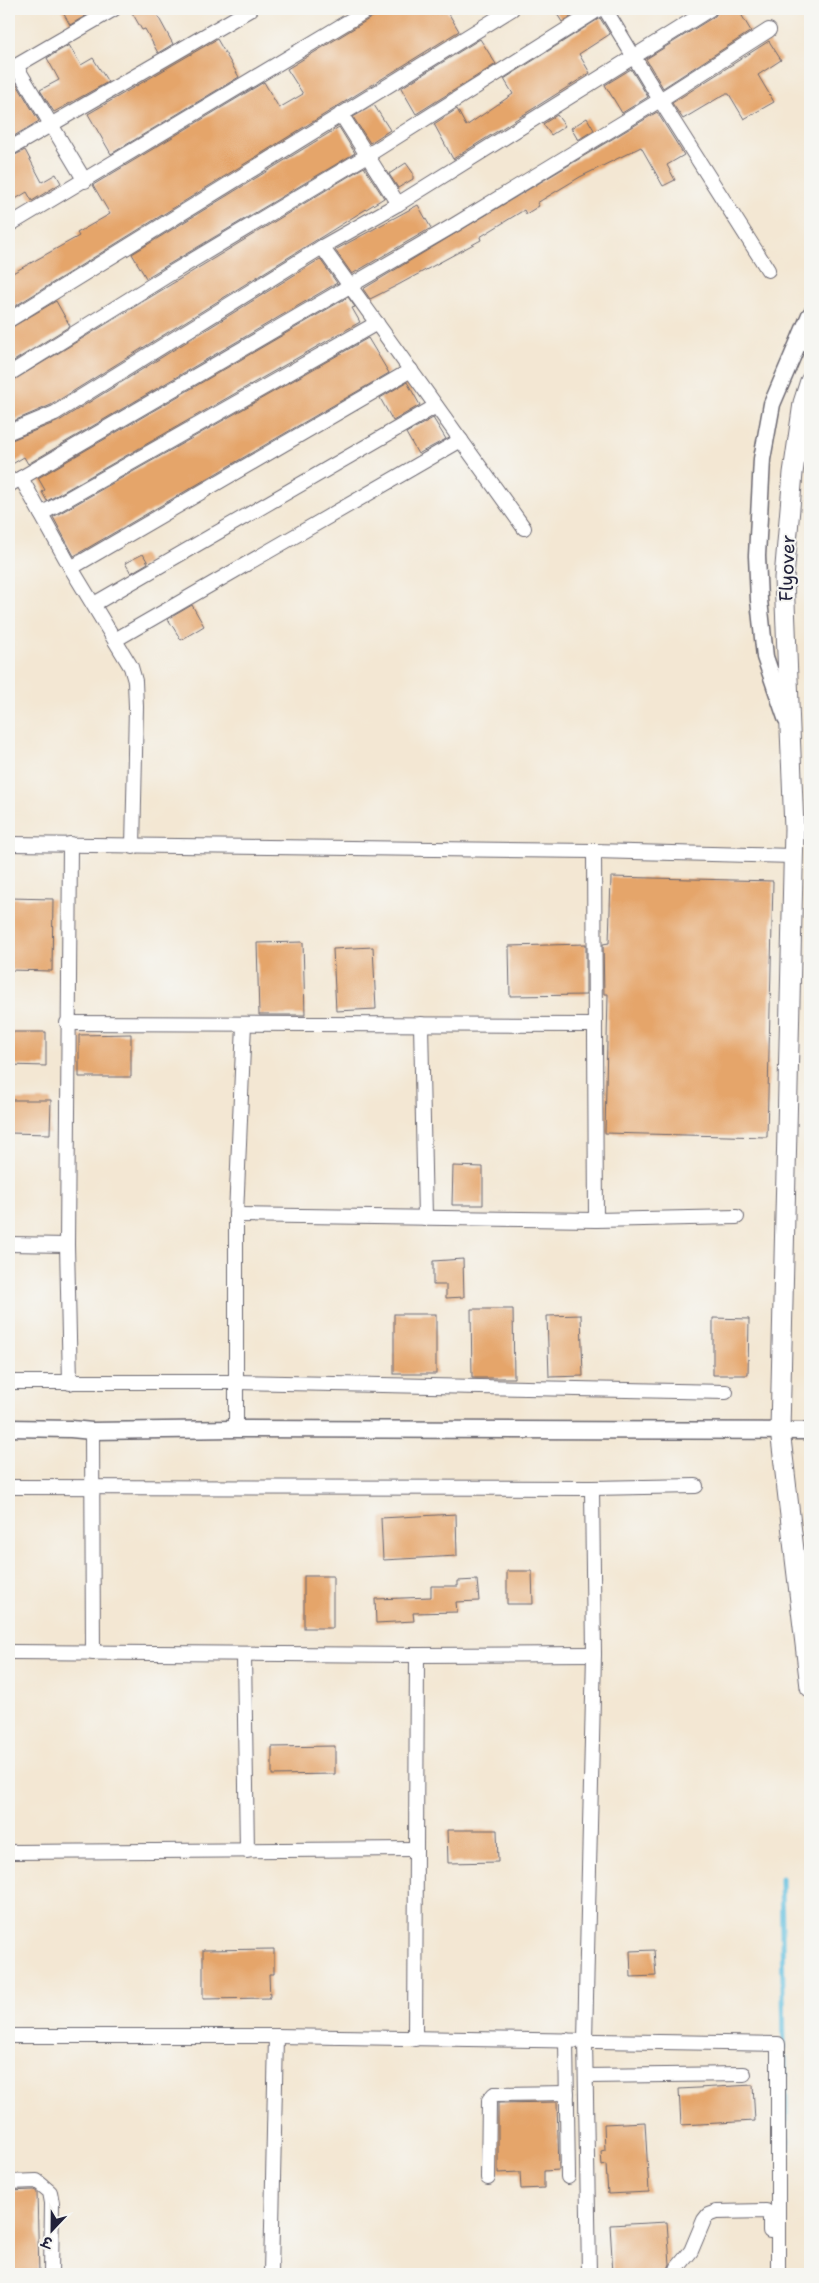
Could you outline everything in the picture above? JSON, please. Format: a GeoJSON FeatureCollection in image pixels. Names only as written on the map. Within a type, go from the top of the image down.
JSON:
{"type":"FeatureCollection","features":[{"type":"Feature","properties":{"kind":"main road","name":"Flyover"},"geometry":{"type":"LineString","coordinates":[[810,381],[803,402],[793,473],[784,578],[790,727],[802,828],[793,856],[780,1430],[810,1687]]}},
{"type":"Feature","properties":{"kind":"street"},"geometry":{"type":"LineString","coordinates":[[84,181],[51,124],[12,68],[114,9]]}},
{"type":"Feature","properties":{"kind":"street"},"geometry":{"type":"LineString","coordinates":[[9,149],[251,9]]}},
{"type":"Feature","properties":{"kind":"street"},"geometry":{"type":"LineString","coordinates":[[9,225],[369,9]]}},
{"type":"Feature","properties":{"kind":"street"},"geometry":{"type":"LineString","coordinates":[[9,320],[512,9]]}},
{"type":"Feature","properties":{"kind":"street"},"geometry":{"type":"LineString","coordinates":[[9,374],[173,272],[368,156],[599,9]]}},
{"type":"Feature","properties":{"kind":"street"},"geometry":{"type":"LineString","coordinates":[[605,9],[660,100],[768,270]]}},
{"type":"Feature","properties":{"kind":"street"},"geometry":{"type":"LineString","coordinates":[[9,432],[55,413],[322,247],[398,204],[710,9]]}},
{"type":"Feature","properties":{"kind":"street"},"geometry":{"type":"LineString","coordinates":[[133,847],[136,681],[131,666],[71,568],[41,514],[15,481],[456,224],[660,100],[769,30]]}},
{"type":"Feature","properties":{"kind":"street"},"geometry":{"type":"LineString","coordinates":[[341,114],[398,204]]}},
{"type":"Feature","properties":{"kind":"street"},"geometry":{"type":"LineString","coordinates":[[322,247],[524,528]]}},
{"type":"Feature","properties":{"kind":"street"},"geometry":{"type":"LineString","coordinates":[[790,727],[765,657],[757,556],[762,459],[772,404],[810,315]]}},
{"type":"Feature","properties":{"kind":"street"},"geometry":{"type":"LineString","coordinates":[[41,514],[377,323]]}},
{"type":"Feature","properties":{"kind":"street"},"geometry":{"type":"LineString","coordinates":[[71,568],[410,370]]}},
{"type":"Feature","properties":{"kind":"street"},"geometry":{"type":"LineString","coordinates":[[94,604],[436,406]]}},
{"type":"Feature","properties":{"kind":"street"},"geometry":{"type":"LineString","coordinates":[[115,640],[461,440]]}},
{"type":"Feature","properties":{"kind":"street"},"geometry":{"type":"LineString","coordinates":[[9,844],[133,847],[594,850],[793,856]]}},
{"type":"Feature","properties":{"kind":"street"},"geometry":{"type":"LineString","coordinates":[[70,844],[67,1023],[67,1244],[70,1383]]}},
{"type":"Feature","properties":{"kind":"street"},"geometry":{"type":"LineString","coordinates":[[594,850],[596,1220]]}},
{"type":"Feature","properties":{"kind":"street"},"geometry":{"type":"LineString","coordinates":[[67,1023],[595,1024]]}},
{"type":"Feature","properties":{"kind":"street"},"geometry":{"type":"LineString","coordinates":[[236,1428],[236,1215],[244,1024]]}},
{"type":"Feature","properties":{"kind":"street"},"geometry":{"type":"LineString","coordinates":[[421,1024],[425,1218]]}},
{"type":"Feature","properties":{"kind":"street"},"geometry":{"type":"LineString","coordinates":[[236,1215],[596,1220],[736,1217]]}},
{"type":"Feature","properties":{"kind":"street"},"geometry":{"type":"LineString","coordinates":[[9,1244],[67,1244]]}},
{"type":"Feature","properties":{"kind":"street"},"geometry":{"type":"LineString","coordinates":[[9,1382],[236,1382],[726,1392]]}},
{"type":"Feature","properties":{"kind":"street"},"geometry":{"type":"LineString","coordinates":[[9,1428],[92,1431],[236,1428],[810,1431]]}},
{"type":"Feature","properties":{"kind":"street"},"geometry":{"type":"LineString","coordinates":[[92,1431],[93,1653]]}},
{"type":"Feature","properties":{"kind":"street"},"geometry":{"type":"LineString","coordinates":[[9,1487],[592,1488],[696,1486]]}},
{"type":"Feature","properties":{"kind":"street"},"geometry":{"type":"LineString","coordinates":[[589,2274],[585,2040],[594,1654],[592,1488]]}},
{"type":"Feature","properties":{"kind":"street"},"geometry":{"type":"LineString","coordinates":[[9,1652],[417,1656],[594,1654]]}},
{"type":"Feature","properties":{"kind":"street"},"geometry":{"type":"LineString","coordinates":[[244,1654],[247,1851]]}},
{"type":"Feature","properties":{"kind":"street"},"geometry":{"type":"LineString","coordinates":[[415,2039],[417,1656]]}},
{"type":"Feature","properties":{"kind":"street"},"geometry":{"type":"LineString","coordinates":[[9,1852],[416,1849]]}},
{"type":"Feature","properties":{"kind":"street"},"geometry":{"type":"LineString","coordinates":[[9,2036],[276,2036],[778,2044],[778,2274]]}},
{"type":"Feature","properties":{"kind":"street"},"geometry":{"type":"LineString","coordinates":[[271,2274],[276,2036]]}},
{"type":"Feature","properties":{"kind":"street"},"geometry":{"type":"LineString","coordinates":[[566,2040],[568,2177]]}},
{"type":"Feature","properties":{"kind":"street"},"geometry":{"type":"LineString","coordinates":[[586,2076],[744,2074]]}},
{"type":"Feature","properties":{"kind":"street"},"geometry":{"type":"LineString","coordinates":[[488,2178],[489,2100],[494,2094],[567,2093]]}},
{"type":"Feature","properties":{"kind":"street"},"geometry":{"type":"LineString","coordinates":[[9,2182],[37,2181],[50,2192],[52,2203],[51,2274]]}},
{"type":"Feature","properties":{"kind":"street"},"geometry":{"type":"LineString","coordinates":[[675,2274],[678,2267],[691,2251],[708,2215],[716,2212],[766,2211],[770,2215],[769,2274]]}},
{"type":"Feature","properties":{"kind":"building"},"geometry":{"type":"Polygon","coordinates":[[[61,9],[97,9],[70,25],[61,9]]]}},
{"type":"Feature","properties":{"kind":"building"},"geometry":{"type":"Polygon","coordinates":[[[130,9],[154,9],[173,44],[158,53],[145,29],[142,30],[130,9]]]}},
{"type":"Feature","properties":{"kind":"building"},"geometry":{"type":"Polygon","coordinates":[[[383,9],[446,9],[459,31],[9,310],[9,275],[79,236],[77,233],[110,214],[93,185],[264,82],[279,108],[303,94],[287,69],[383,9]]]}},
{"type":"Feature","properties":{"kind":"building"},"geometry":{"type":"Polygon","coordinates":[[[554,9],[583,9],[562,22],[554,9]]]}},
{"type":"Feature","properties":{"kind":"building"},"geometry":{"type":"Polygon","coordinates":[[[719,9],[738,9],[751,31],[663,88],[646,59],[715,16],[719,9]]]}},
{"type":"Feature","properties":{"kind":"building"},"geometry":{"type":"Polygon","coordinates":[[[600,18],[610,34],[579,54],[590,73],[453,159],[434,124],[457,109],[466,126],[513,94],[504,79],[600,18]]]}},
{"type":"Feature","properties":{"kind":"building"},"geometry":{"type":"Polygon","coordinates":[[[217,39],[239,77],[111,154],[88,114],[217,39]]]}},
{"type":"Feature","properties":{"kind":"building"},"geometry":{"type":"Polygon","coordinates":[[[480,39],[496,64],[416,114],[401,88],[480,39]]]}},
{"type":"Feature","properties":{"kind":"building"},"geometry":{"type":"Polygon","coordinates":[[[769,41],[781,60],[758,75],[774,102],[744,119],[729,94],[725,94],[683,119],[672,103],[769,41]]]}},
{"type":"Feature","properties":{"kind":"building"},"geometry":{"type":"Polygon","coordinates":[[[69,45],[81,65],[93,58],[108,82],[54,112],[40,90],[59,80],[47,58],[69,45]]]}},
{"type":"Feature","properties":{"kind":"building"},"geometry":{"type":"Polygon","coordinates":[[[631,69],[648,97],[622,113],[605,85],[631,69]]]}},
{"type":"Feature","properties":{"kind":"building"},"geometry":{"type":"Polygon","coordinates":[[[15,81],[39,121],[9,139],[9,84],[15,81]]]}},
{"type":"Feature","properties":{"kind":"building"},"geometry":{"type":"Polygon","coordinates":[[[374,105],[390,130],[370,143],[353,117],[374,105]]]}},
{"type":"Feature","properties":{"kind":"building"},"geometry":{"type":"Polygon","coordinates":[[[657,112],[684,155],[667,165],[675,180],[663,186],[641,147],[580,177],[537,203],[539,206],[526,214],[524,210],[480,237],[481,240],[398,285],[370,299],[363,289],[657,112]]]}},
{"type":"Feature","properties":{"kind":"building"},"geometry":{"type":"Polygon","coordinates":[[[557,115],[565,126],[551,135],[543,124],[557,115]]]}},
{"type":"Feature","properties":{"kind":"building"},"geometry":{"type":"Polygon","coordinates":[[[587,118],[594,130],[578,140],[571,128],[587,118]]]}},
{"type":"Feature","properties":{"kind":"building"},"geometry":{"type":"Polygon","coordinates":[[[339,127],[355,153],[146,278],[132,254],[339,127]]]}},
{"type":"Feature","properties":{"kind":"building"},"geometry":{"type":"Polygon","coordinates":[[[25,150],[42,182],[56,174],[61,183],[32,201],[27,192],[9,203],[9,158],[25,150]]]}},
{"type":"Feature","properties":{"kind":"building"},"geometry":{"type":"Polygon","coordinates":[[[406,163],[413,173],[413,179],[398,188],[389,174],[406,163]]]}},
{"type":"Feature","properties":{"kind":"building"},"geometry":{"type":"Polygon","coordinates":[[[364,167],[384,198],[51,405],[9,423],[9,383],[364,167]]]}},
{"type":"Feature","properties":{"kind":"building"},"geometry":{"type":"Polygon","coordinates":[[[418,205],[431,228],[352,274],[335,250],[418,205]]]}},
{"type":"Feature","properties":{"kind":"building"},"geometry":{"type":"Polygon","coordinates":[[[320,259],[337,283],[28,464],[24,457],[9,466],[9,441],[59,421],[320,259]]]}},
{"type":"Feature","properties":{"kind":"building"},"geometry":{"type":"Polygon","coordinates":[[[348,297],[355,307],[352,308],[360,322],[47,501],[42,492],[45,490],[38,478],[348,297]]]}},
{"type":"Feature","properties":{"kind":"building"},"geometry":{"type":"Polygon","coordinates":[[[56,301],[70,326],[9,364],[9,329],[56,301]]]}},
{"type":"Feature","properties":{"kind":"building"},"geometry":{"type":"Polygon","coordinates":[[[368,338],[389,373],[74,556],[53,517],[368,338]]]}},
{"type":"Feature","properties":{"kind":"building"},"geometry":{"type":"Polygon","coordinates":[[[407,382],[420,405],[393,421],[380,398],[407,382]]]}},
{"type":"Feature","properties":{"kind":"building"},"geometry":{"type":"Polygon","coordinates":[[[433,418],[446,439],[418,454],[406,433],[433,418]]]}},
{"type":"Feature","properties":{"kind":"building"},"geometry":{"type":"Polygon","coordinates":[[[143,554],[148,563],[131,573],[125,563],[143,554]]]}},
{"type":"Feature","properties":{"kind":"building"},"geometry":{"type":"Polygon","coordinates":[[[192,605],[204,626],[181,640],[168,619],[192,605]]]}},
{"type":"Feature","properties":{"kind":"building"},"geometry":{"type":"Polygon","coordinates":[[[611,877],[773,881],[767,1137],[605,1133],[608,994],[604,994],[603,944],[609,943],[611,877]]]}},
{"type":"Feature","properties":{"kind":"building"},"geometry":{"type":"Polygon","coordinates":[[[9,898],[53,899],[52,971],[9,970],[9,898]]]}},
{"type":"Feature","properties":{"kind":"building"},"geometry":{"type":"Polygon","coordinates":[[[303,942],[305,1015],[259,1015],[257,943],[303,942]]]}},
{"type":"Feature","properties":{"kind":"building"},"geometry":{"type":"Polygon","coordinates":[[[586,944],[586,995],[510,996],[509,946],[586,944]]]}},
{"type":"Feature","properties":{"kind":"building"},"geometry":{"type":"Polygon","coordinates":[[[373,947],[376,1009],[336,1011],[333,949],[373,947]]]}},
{"type":"Feature","properties":{"kind":"building"},"geometry":{"type":"Polygon","coordinates":[[[9,1032],[46,1032],[46,1066],[9,1065],[9,1032]]]}},
{"type":"Feature","properties":{"kind":"building"},"geometry":{"type":"Polygon","coordinates":[[[131,1034],[131,1077],[79,1077],[79,1035],[131,1034]]]}},
{"type":"Feature","properties":{"kind":"building"},"geometry":{"type":"Polygon","coordinates":[[[9,1100],[51,1100],[50,1134],[9,1133],[9,1100]]]}},
{"type":"Feature","properties":{"kind":"building"},"geometry":{"type":"Polygon","coordinates":[[[453,1166],[483,1167],[483,1205],[452,1205],[453,1166]]]}},
{"type":"Feature","properties":{"kind":"building"},"geometry":{"type":"Polygon","coordinates":[[[463,1259],[464,1297],[446,1298],[446,1285],[433,1285],[433,1261],[463,1259]]]}},
{"type":"Feature","properties":{"kind":"building"},"geometry":{"type":"Polygon","coordinates":[[[471,1309],[513,1309],[514,1378],[472,1378],[471,1309]]]}},
{"type":"Feature","properties":{"kind":"building"},"geometry":{"type":"Polygon","coordinates":[[[394,1314],[436,1314],[436,1374],[394,1374],[394,1314]]]}},
{"type":"Feature","properties":{"kind":"building"},"geometry":{"type":"Polygon","coordinates":[[[581,1315],[583,1376],[549,1377],[547,1316],[581,1315]]]}},
{"type":"Feature","properties":{"kind":"building"},"geometry":{"type":"Polygon","coordinates":[[[713,1318],[749,1319],[748,1375],[713,1375],[713,1318]]]}},
{"type":"Feature","properties":{"kind":"building"},"geometry":{"type":"Polygon","coordinates":[[[456,1514],[457,1556],[383,1560],[381,1518],[456,1514]]]}},
{"type":"Feature","properties":{"kind":"building"},"geometry":{"type":"Polygon","coordinates":[[[507,1571],[532,1571],[533,1604],[507,1604],[507,1571]]]}},
{"type":"Feature","properties":{"kind":"building"},"geometry":{"type":"Polygon","coordinates":[[[304,1576],[333,1576],[333,1628],[304,1628],[304,1576]]]}},
{"type":"Feature","properties":{"kind":"building"},"geometry":{"type":"Polygon","coordinates":[[[477,1580],[479,1601],[456,1602],[457,1612],[413,1613],[414,1621],[376,1623],[375,1599],[431,1597],[431,1586],[458,1586],[458,1581],[477,1580]]]}},
{"type":"Feature","properties":{"kind":"building"},"geometry":{"type":"Polygon","coordinates":[[[335,1746],[335,1774],[272,1775],[272,1747],[335,1746]]]}},
{"type":"Feature","properties":{"kind":"building"},"geometry":{"type":"Polygon","coordinates":[[[447,1830],[497,1830],[498,1862],[448,1863],[447,1830]]]}},
{"type":"Feature","properties":{"kind":"building"},"geometry":{"type":"Polygon","coordinates":[[[274,1949],[274,1974],[269,1974],[270,1998],[203,1999],[203,1950],[274,1949]]]}},
{"type":"Feature","properties":{"kind":"building"},"geometry":{"type":"Polygon","coordinates":[[[654,1950],[656,1976],[631,1977],[630,1951],[654,1950]]]}},
{"type":"Feature","properties":{"kind":"building"},"geometry":{"type":"Polygon","coordinates":[[[753,2085],[755,2121],[681,2125],[679,2089],[753,2085]]]}},
{"type":"Feature","properties":{"kind":"building"},"geometry":{"type":"Polygon","coordinates":[[[557,2102],[559,2170],[544,2171],[544,2188],[521,2189],[520,2172],[498,2173],[498,2103],[557,2102]]]}},
{"type":"Feature","properties":{"kind":"building"},"geometry":{"type":"Polygon","coordinates":[[[645,2122],[649,2192],[608,2194],[606,2165],[602,2166],[601,2151],[605,2150],[604,2124],[645,2122]]]}},
{"type":"Feature","properties":{"kind":"building"},"geometry":{"type":"Polygon","coordinates":[[[34,2190],[37,2192],[39,2274],[9,2274],[9,2191],[34,2190]]]}},
{"type":"Feature","properties":{"kind":"building"},"geometry":{"type":"Polygon","coordinates":[[[667,2222],[670,2264],[666,2274],[613,2274],[610,2225],[667,2222]]]}},
{"type":"Feature","properties":{"kind":"waterway"},"geometry":{"type":"LineString","coordinates":[[781,1878],[784,2047]]}},
{"type":"Feature","properties":{"kind":"waterway"},"geometry":{"type":"LineString","coordinates":[[785,2058],[787,2148]]}}]}
